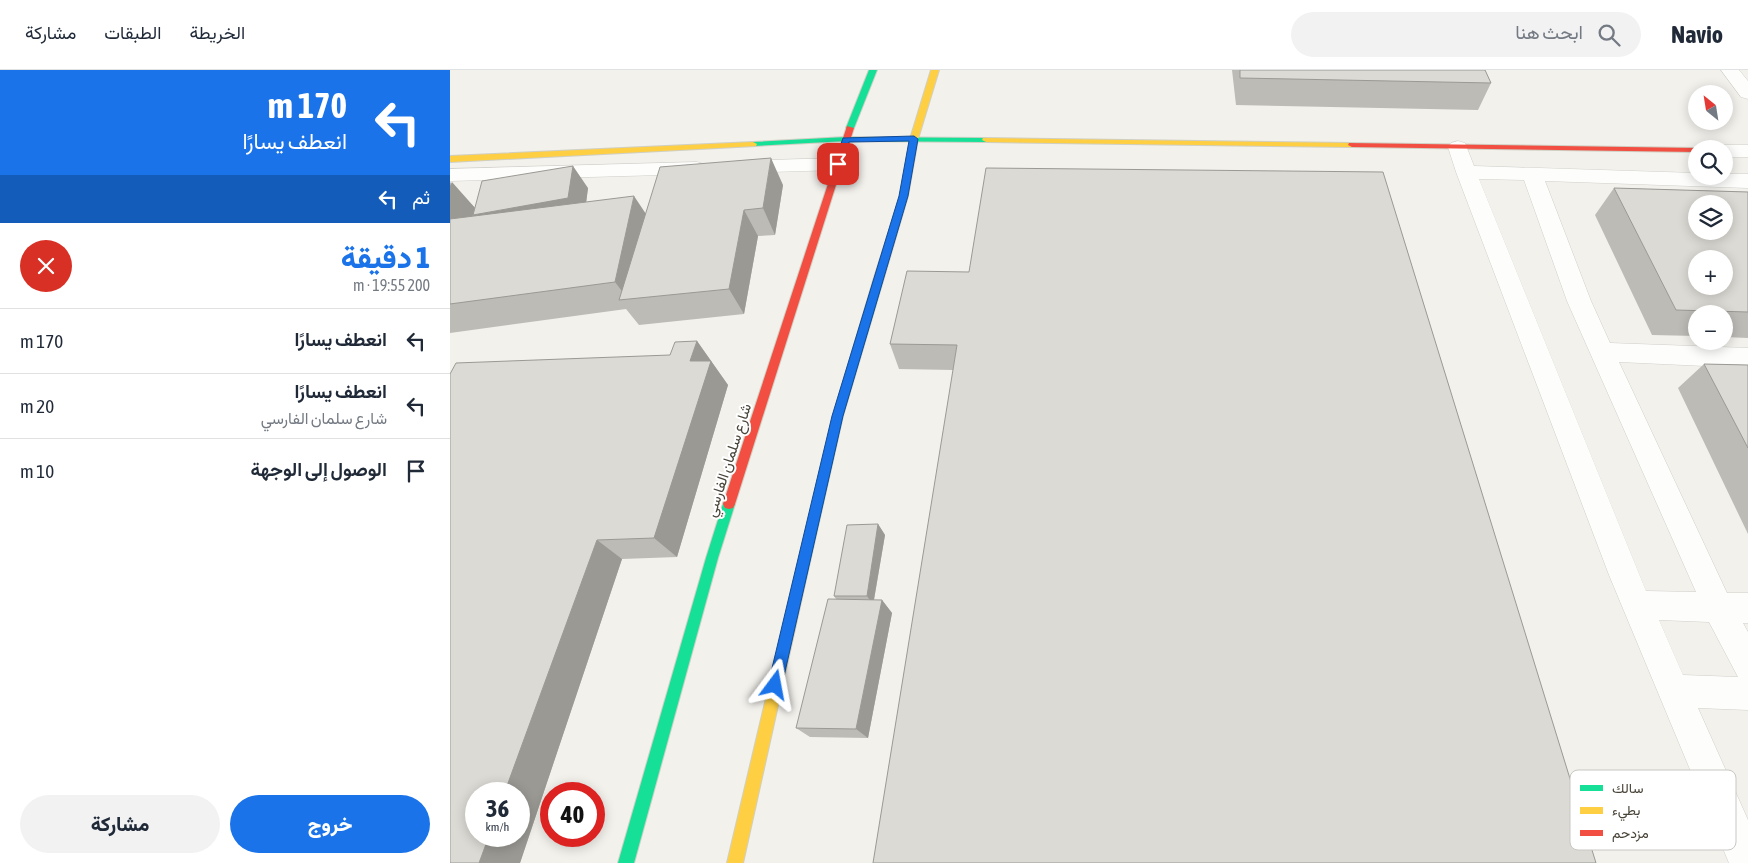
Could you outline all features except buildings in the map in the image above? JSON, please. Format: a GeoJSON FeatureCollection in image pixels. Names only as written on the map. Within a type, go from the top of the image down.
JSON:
{"type":"FeatureCollection","features":[{"type":"Feature","properties":{"kind":"street","name":"شارع سلمان الفارسي"},"geometry":{"type":"LineString","coordinates":[[626,863],[712,558],[846,139],[873,70]]}},
{"type":"Feature","properties":{"kind":"street"},"geometry":{"type":"LineString","coordinates":[[735,863],[838,416],[904,196],[914,139],[936,70]]}},
{"type":"Feature","properties":{"kind":"street"},"geometry":{"type":"LineString","coordinates":[[1730,70],[1748,93]]}},
{"type":"Feature","properties":{"kind":"street"},"geometry":{"type":"LineString","coordinates":[[450,159],[846,139],[914,139],[1462,160],[1688,150]]}},
{"type":"Feature","properties":{"kind":"street"},"geometry":{"type":"LineString","coordinates":[[1733,151],[1748,151]]}},
{"type":"Feature","properties":{"kind":"street"},"geometry":{"type":"LineString","coordinates":[[1462,160],[1532,175],[1748,182]]}},
{"type":"Feature","properties":{"kind":"street"},"geometry":{"type":"LineString","coordinates":[[1462,160],[1637,605],[1708,770]]}},
{"type":"Feature","properties":{"kind":"street"},"geometry":{"type":"LineString","coordinates":[[450,175],[838,164]]}},
{"type":"Feature","properties":{"kind":"street"},"geometry":{"type":"LineString","coordinates":[[1532,175],[1579,301],[1718,607],[1748,664]]}},
{"type":"Feature","properties":{"kind":"street"},"geometry":{"type":"LineString","coordinates":[[1603,352],[1748,358]]}},
{"type":"Feature","properties":{"kind":"street"},"geometry":{"type":"LineString","coordinates":[[1637,605],[1748,608]]}},
{"type":"Feature","properties":{"kind":"street"},"geometry":{"type":"LineString","coordinates":[[1674,691],[1748,694]]}},
{"type":"Feature","properties":{"kind":"street"},"geometry":{"type":"LineString","coordinates":[[1736,835],[1748,863]]}},
{"type":"Feature","properties":{"kind":"traffic: fast"},"geometry":{"type":"LineString","coordinates":[[850,128],[873,70]]}},
{"type":"Feature","properties":{"kind":"traffic: fast"},"geometry":{"type":"LineString","coordinates":[[753,144],[846,139],[986,140]]}},
{"type":"Feature","properties":{"kind":"traffic: fast"},"geometry":{"type":"LineString","coordinates":[[799,584],[838,416],[878,281]]}},
{"type":"Feature","properties":{"kind":"traffic: fast"},"geometry":{"type":"LineString","coordinates":[[626,863],[729,504]]}},
{"type":"Feature","properties":{"kind":"traffic: slow"},"geometry":{"type":"LineString","coordinates":[[878,281],[904,196],[914,139],[935,70]]}},
{"type":"Feature","properties":{"kind":"traffic: slow"},"geometry":{"type":"LineString","coordinates":[[986,140],[1352,145]]}},
{"type":"Feature","properties":{"kind":"traffic: slow"},"geometry":{"type":"LineString","coordinates":[[450,159],[753,144]]}},
{"type":"Feature","properties":{"kind":"traffic: slow"},"geometry":{"type":"LineString","coordinates":[[735,863],[799,584]]}},
{"type":"Feature","properties":{"kind":"traffic: jam"},"geometry":{"type":"LineString","coordinates":[[729,504],[850,128]]}},
{"type":"Feature","properties":{"kind":"traffic: jam"},"geometry":{"type":"LineString","coordinates":[[1352,145],[1688,150]]}},
{"type":"Feature","properties":{"kind":"route"},"geometry":{"type":"LineString","coordinates":[[775,685],[838,416],[904,196],[914,139],[846,139],[838,164]]}}]}
